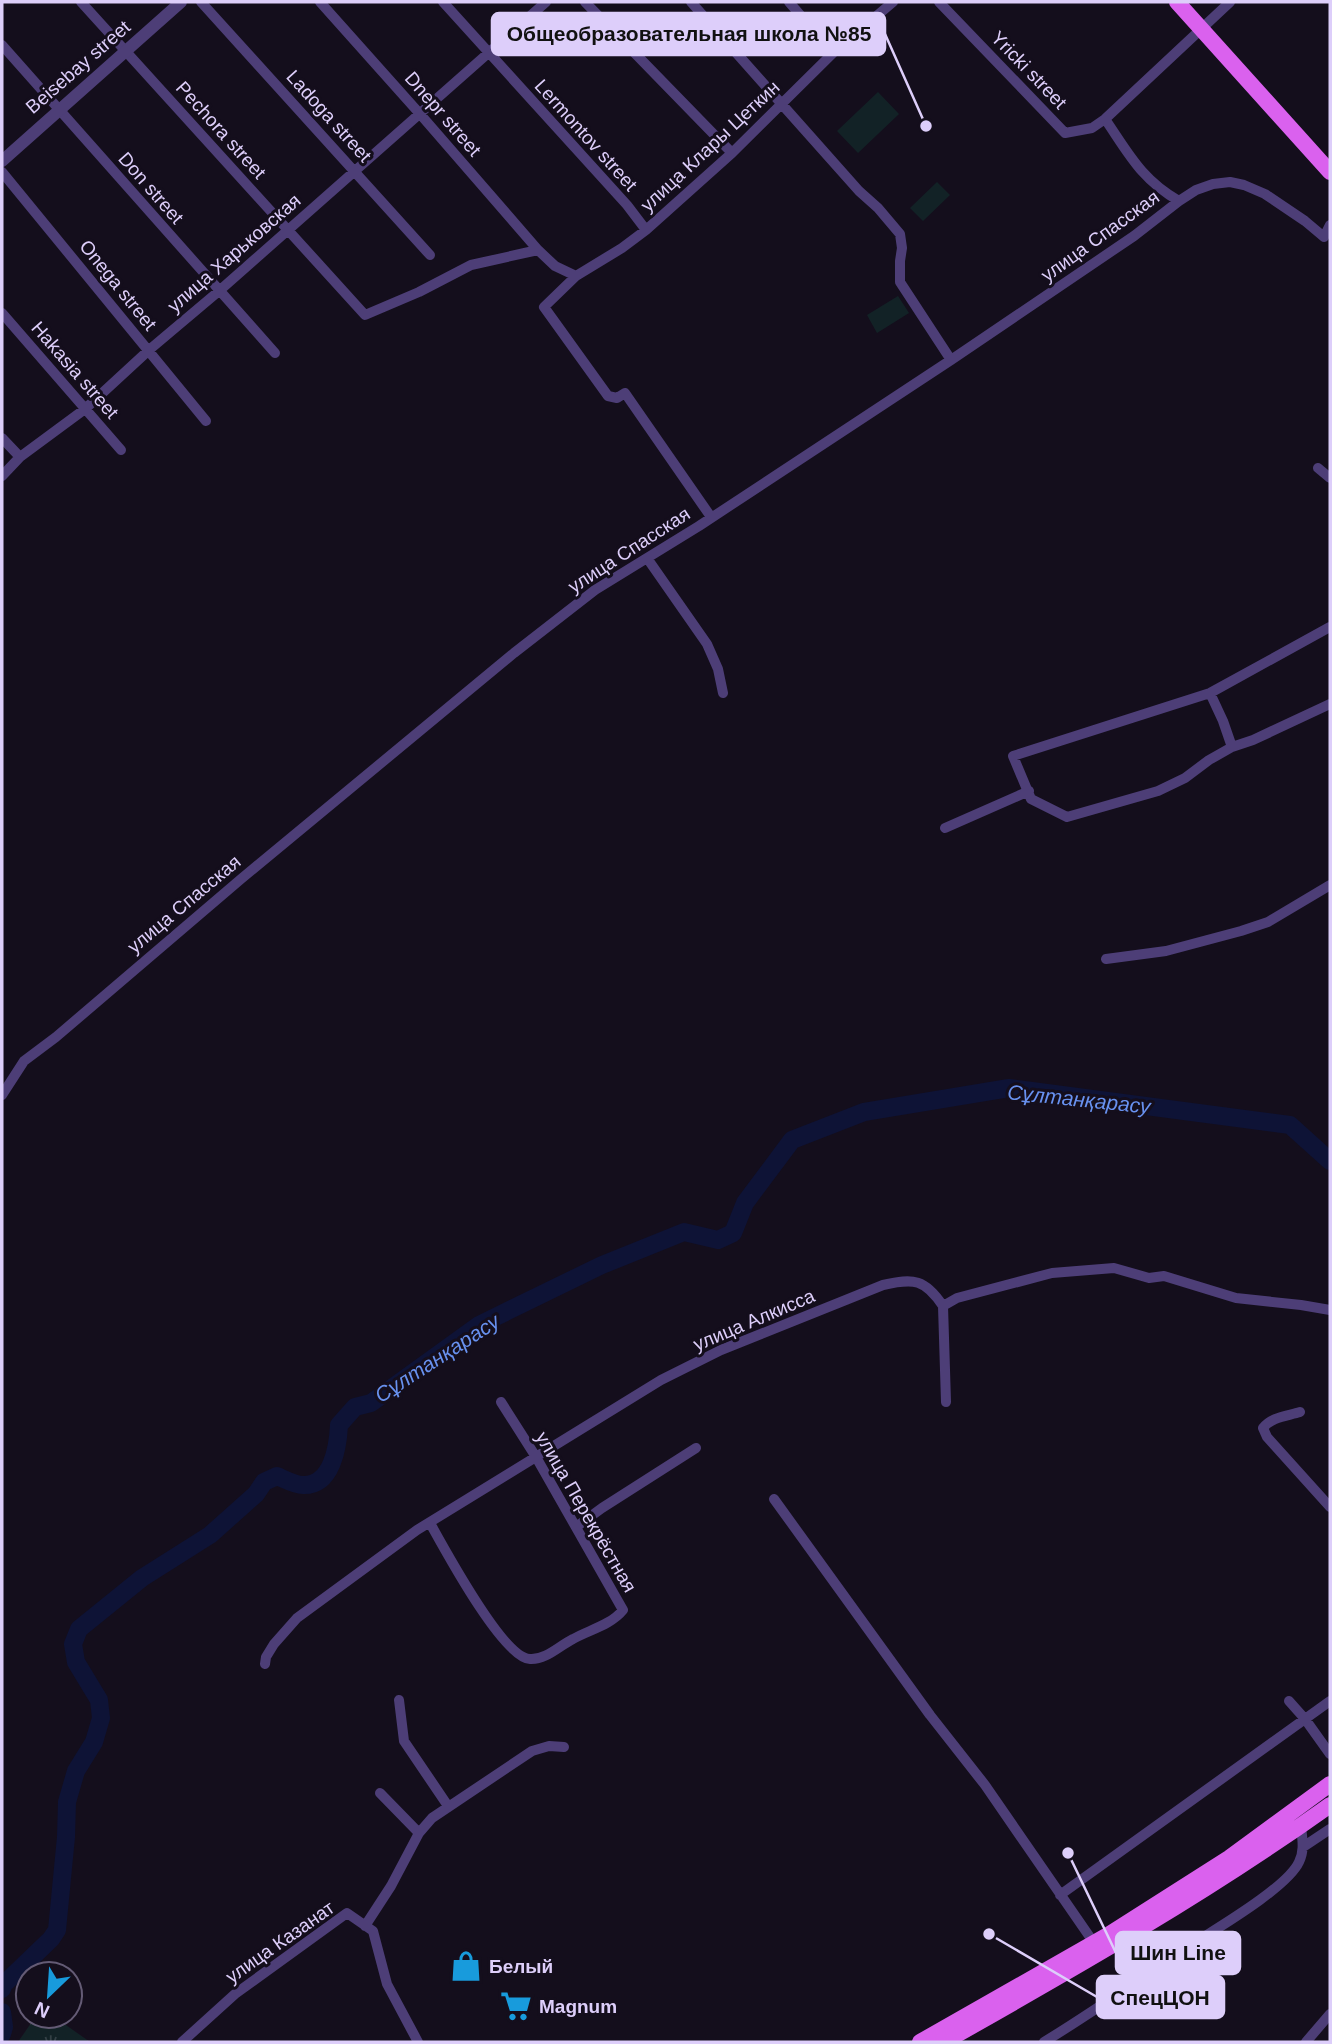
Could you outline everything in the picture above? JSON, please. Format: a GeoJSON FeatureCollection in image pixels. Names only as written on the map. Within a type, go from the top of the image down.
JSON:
{"type":"FeatureCollection","features":[{"type":"Feature","properties":{"kind":"main road"},"geometry":{"type":"LineString","coordinates":[[1177,2],[1330,172]]}},
{"type":"Feature","properties":{"kind":"main road"},"geometry":{"type":"LineString","coordinates":[[944,2042],[1102,1953],[1251,1850],[1330,1784]]}},
{"type":"Feature","properties":{"kind":"main road"},"geometry":{"type":"LineString","coordinates":[[920,2042],[1251,1850],[1301,1825],[1330,1805]]}},
{"type":"Feature","properties":{"kind":"street","name":"Pechora street"},"geometry":{"type":"LineString","coordinates":[[81,2],[363,313],[367,315],[419,292],[471,265],[538,250]]}},
{"type":"Feature","properties":{"kind":"street","name":"Beisebay street"},"geometry":{"type":"LineString","coordinates":[[2,161],[181,2]]}},
{"type":"Feature","properties":{"kind":"street","name":"Ladoga street"},"geometry":{"type":"LineString","coordinates":[[201,2],[430,255]]}},
{"type":"Feature","properties":{"kind":"street","name":"Dnepr street"},"geometry":{"type":"LineString","coordinates":[[320,2],[538,250],[555,266],[576,276]]}},
{"type":"Feature","properties":{"kind":"street","name":"Lermontov street"},"geometry":{"type":"LineString","coordinates":[[443,2],[627,205],[646,230]]}},
{"type":"Feature","properties":{"kind":"street","name":"улица Харьковская"},"geometry":{"type":"LineString","coordinates":[[2,477],[20,457],[85,409],[545,2]]}},
{"type":"Feature","properties":{"kind":"street"},"geometry":{"type":"LineString","coordinates":[[585,2],[732,153]]}},
{"type":"Feature","properties":{"kind":"street"},"geometry":{"type":"LineString","coordinates":[[691,2],[900,234],[900,282],[951,360]]}},
{"type":"Feature","properties":{"kind":"street"},"geometry":{"type":"LineString","coordinates":[[789,2],[833,53]]}},
{"type":"Feature","properties":{"kind":"street","name":"улица Клары Цеткин"},"geometry":{"type":"LineString","coordinates":[[710,517],[625,393],[617,398],[608,396],[544,307],[576,276],[646,230],[732,153],[833,53],[893,2]]}},
{"type":"Feature","properties":{"kind":"street","name":"Yricki street"},"geometry":{"type":"LineString","coordinates":[[939,2],[1065,133],[1092,128],[1105,119]]}},
{"type":"Feature","properties":{"kind":"street"},"geometry":{"type":"LineString","coordinates":[[1179,201],[1160,190],[1139,170],[1105,119],[1230,2]]}},
{"type":"Feature","properties":{"kind":"street","name":"Don street"},"geometry":{"type":"LineString","coordinates":[[2,46],[275,353]]}},
{"type":"Feature","properties":{"kind":"street","name":"Onega street"},"geometry":{"type":"LineString","coordinates":[[2,172],[205,421]]}},
{"type":"Feature","properties":{"kind":"street","name":"улица Спасская"},"geometry":{"type":"LineString","coordinates":[[2,1095],[24,1061],[514,653],[595,590],[951,360],[1134,236],[1179,201],[1196,190],[1230,182],[1265,194],[1327,239],[1330,225]]}},
{"type":"Feature","properties":{"kind":"street","name":"Hakasia street"},"geometry":{"type":"LineString","coordinates":[[2,313],[121,450]]}},
{"type":"Feature","properties":{"kind":"street"},"geometry":{"type":"LineString","coordinates":[[2,438],[20,457]]}},
{"type":"Feature","properties":{"kind":"street"},"geometry":{"type":"LineString","coordinates":[[1318,468],[1330,478]]}},
{"type":"Feature","properties":{"kind":"street"},"geometry":{"type":"LineString","coordinates":[[647,558],[707,644],[718,669],[723,693]]}},
{"type":"Feature","properties":{"kind":"street"},"geometry":{"type":"LineString","coordinates":[[1330,627],[1210,693],[1013,756],[1031,799],[1067,817],[1158,791],[1185,778],[1232,747],[1330,704]]}},
{"type":"Feature","properties":{"kind":"street"},"geometry":{"type":"LineString","coordinates":[[1210,693],[1232,747]]}},
{"type":"Feature","properties":{"kind":"street"},"geometry":{"type":"LineString","coordinates":[[945,828],[1029,791]]}},
{"type":"Feature","properties":{"kind":"street"},"geometry":{"type":"LineString","coordinates":[[1105,959],[1166,951],[1241,931],[1268,922],[1330,885]]}},
{"type":"Feature","properties":{"kind":"street"},"geometry":{"type":"LineString","coordinates":[[946,1402],[943,1306],[957,1298],[1052,1273],[1114,1268],[1149,1278],[1164,1276],[1236,1298],[1330,1310]]}},
{"type":"Feature","properties":{"kind":"street","name":"улица Алкисса"},"geometry":{"type":"LineString","coordinates":[[265,1664],[265,1657],[274,1644],[298,1618],[417,1530],[661,1380],[721,1350],[883,1285],[902,1280],[921,1283],[933,1291],[943,1306]]}},
{"type":"Feature","properties":{"kind":"street","name":"улица Перекрёстная"},"geometry":{"type":"LineString","coordinates":[[430,1523],[472,1595],[519,1656],[529,1660],[543,1658],[573,1639],[617,1618],[623,1610],[536,1457],[500,1402]]}},
{"type":"Feature","properties":{"kind":"street"},"geometry":{"type":"LineString","coordinates":[[1300,1412],[1273,1419],[1263,1428],[1267,1437],[1330,1507]]}},
{"type":"Feature","properties":{"kind":"street"},"geometry":{"type":"LineString","coordinates":[[576,1527],[696,1448]]}},
{"type":"Feature","properties":{"kind":"street"},"geometry":{"type":"LineString","coordinates":[[774,1499],[930,1714],[985,1785],[1094,1943]]}},
{"type":"Feature","properties":{"kind":"street"},"geometry":{"type":"LineString","coordinates":[[399,1700],[404,1741],[448,1806]]}},
{"type":"Feature","properties":{"kind":"street"},"geometry":{"type":"LineString","coordinates":[[1289,1701],[1330,1754]]}},
{"type":"Feature","properties":{"kind":"street"},"geometry":{"type":"LineString","coordinates":[[1060,1895],[1330,1701]]}},
{"type":"Feature","properties":{"kind":"street"},"geometry":{"type":"LineString","coordinates":[[365,1926],[391,1886],[419,1833],[432,1818],[531,1751],[548,1746],[564,1747]]}},
{"type":"Feature","properties":{"kind":"street"},"geometry":{"type":"LineString","coordinates":[[380,1793],[419,1833]]}},
{"type":"Feature","properties":{"kind":"street"},"geometry":{"type":"LineString","coordinates":[[1044,2042],[1082,2020],[1288,1878],[1299,1862],[1303,1847],[1301,1825]]}},
{"type":"Feature","properties":{"kind":"street"},"geometry":{"type":"LineString","coordinates":[[1303,1847],[1330,1829]]}},
{"type":"Feature","properties":{"kind":"street","name":"улица Казанат"},"geometry":{"type":"LineString","coordinates":[[182,2042],[235,1994],[347,1913],[373,1931],[387,1984],[418,2042]]}},
{"type":"Feature","properties":{"kind":"street"},"geometry":{"type":"LineString","coordinates":[[1306,2042],[1330,2014]]}},
{"type":"Feature","properties":{"kind":"green space"},"geometry":{"type":"Polygon","coordinates":[[[878,92],[899,114],[858,153],[837,131],[878,92]]]}},
{"type":"Feature","properties":{"kind":"green space"},"geometry":{"type":"Polygon","coordinates":[[[937,182],[950,195],[923,221],[910,208],[937,182]]]}},
{"type":"Feature","properties":{"kind":"green space"},"geometry":{"type":"Polygon","coordinates":[[[898,296],[909,313],[877,333],[867,315],[898,296]]]}},
{"type":"Feature","properties":{"kind":"green space"},"geometry":{"type":"Polygon","coordinates":[[[26,2030],[73,2030],[90,2042],[18,2042],[26,2030]]]}},
{"type":"Feature","properties":{"kind":"waterway","name":"Сұлтанқарасу"},"geometry":{"type":"LineString","coordinates":[[2,1989],[57,1930],[67,1802],[76,1771],[94,1742],[101,1718],[99,1700],[76,1662],[73,1644],[79,1629],[142,1578],[210,1535],[256,1494],[264,1482],[277,1476],[303,1485],[313,1484],[321,1479],[332,1464],[339,1425],[355,1407],[371,1403],[479,1325],[602,1265],[684,1232],[718,1240],[733,1233],[745,1203],[792,1140],[864,1112],[1009,1088],[1290,1125],[1330,1161]]}},
{"type":"Feature","properties":{"kind":"waterway","name":"Сұлтанқарасу"},"geometry":{"type":"LineString","coordinates":[[2,2012],[2,2034]]}},
{"type":"Feature","properties":{"kind":"place","name":"Общеобразовательная школа №85"},"geometry":{"type":"Point","coordinates":[926,126]}},
{"type":"Feature","properties":{"kind":"place","name":"Шин Line"},"geometry":{"type":"Point","coordinates":[1068,1853]}},
{"type":"Feature","properties":{"kind":"place","name":"СпецЦОН"},"geometry":{"type":"Point","coordinates":[989,1934]}},
{"type":"Feature","properties":{"kind":"place","name":"Белый"},"geometry":{"type":"Point","coordinates":[466,1966]}},
{"type":"Feature","properties":{"kind":"place","name":"Magnum"},"geometry":{"type":"Point","coordinates":[516,2006]}}]}
